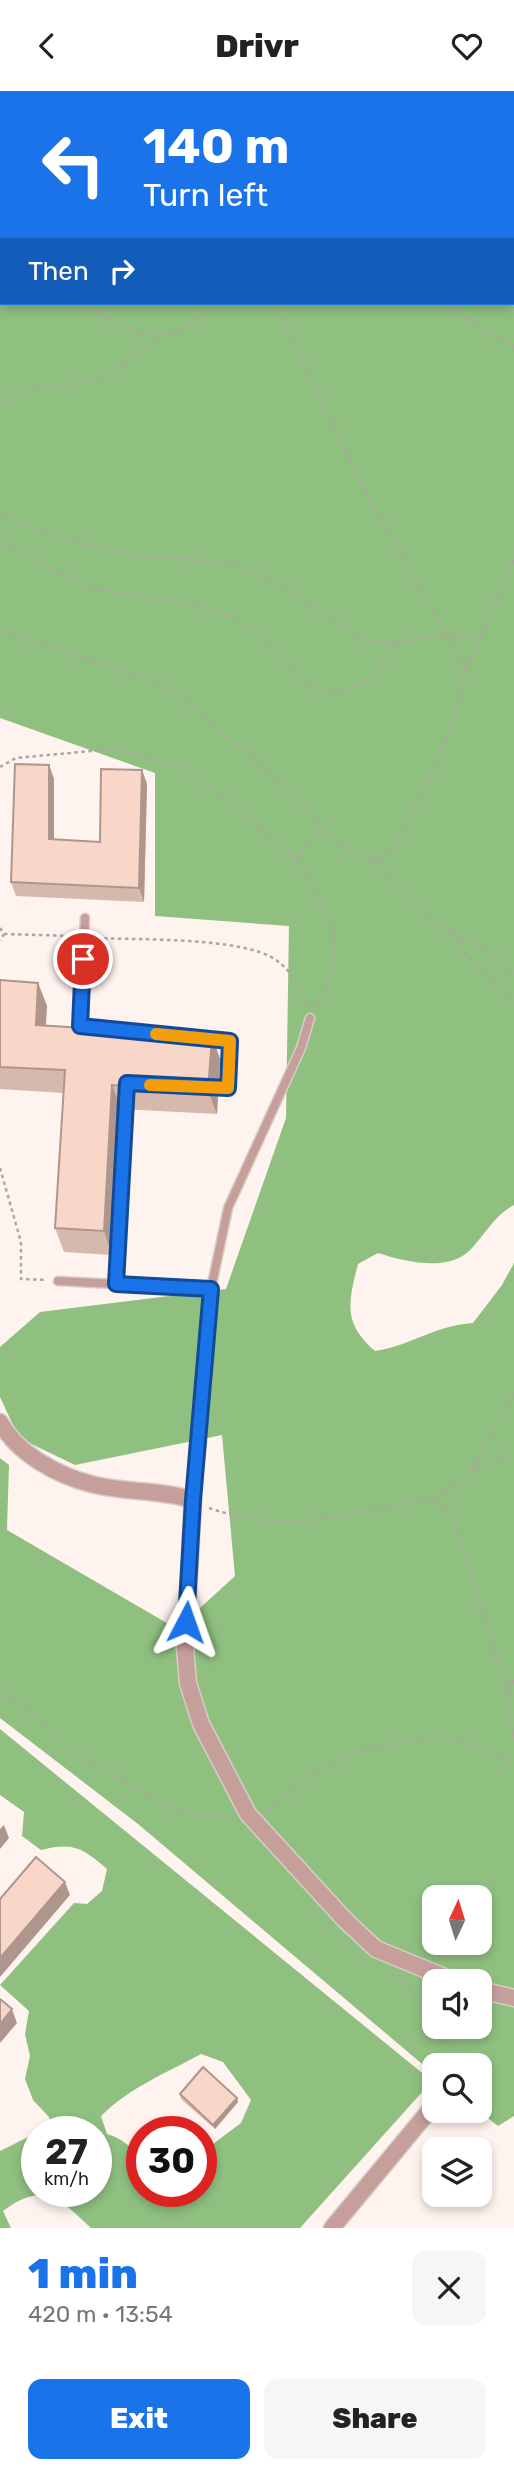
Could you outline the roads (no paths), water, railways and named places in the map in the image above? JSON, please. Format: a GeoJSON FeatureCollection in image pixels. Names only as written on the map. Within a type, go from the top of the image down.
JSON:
{"type":"FeatureCollection","features":[{"type":"Feature","properties":{"kind":"street"},"geometry":{"type":"LineString","coordinates":[[0,1422],[10,1440],[45,1465],[91,1484],[173,1494],[193,1500],[185,1648],[188,1683],[201,1724],[248,1814],[345,1920],[376,1949],[425,1969]]}},
{"type":"Feature","properties":{"kind":"street"},"geometry":{"type":"LineString","coordinates":[[492,1993],[514,1999]]}},
{"type":"Feature","properties":{"kind":"street"},"geometry":{"type":"LineString","coordinates":[[332,2228],[422,2119]]}},
{"type":"Feature","properties":{"kind":"lane"},"geometry":{"type":"LineString","coordinates":[[85,918],[80,1026],[148,1033]]}},
{"type":"Feature","properties":{"kind":"lane"},"geometry":{"type":"LineString","coordinates":[[193,1500],[211,1289],[228,1208],[301,1048],[310,1018]]}},
{"type":"Feature","properties":{"kind":"lane"},"geometry":{"type":"LineString","coordinates":[[189,1037],[230,1041],[228,1088],[202,1087]]}},
{"type":"Feature","properties":{"kind":"lane"},"geometry":{"type":"LineString","coordinates":[[116,1284],[127,1083]]}},
{"type":"Feature","properties":{"kind":"lane"},"geometry":{"type":"LineString","coordinates":[[58,1281],[211,1289]]}}]}
